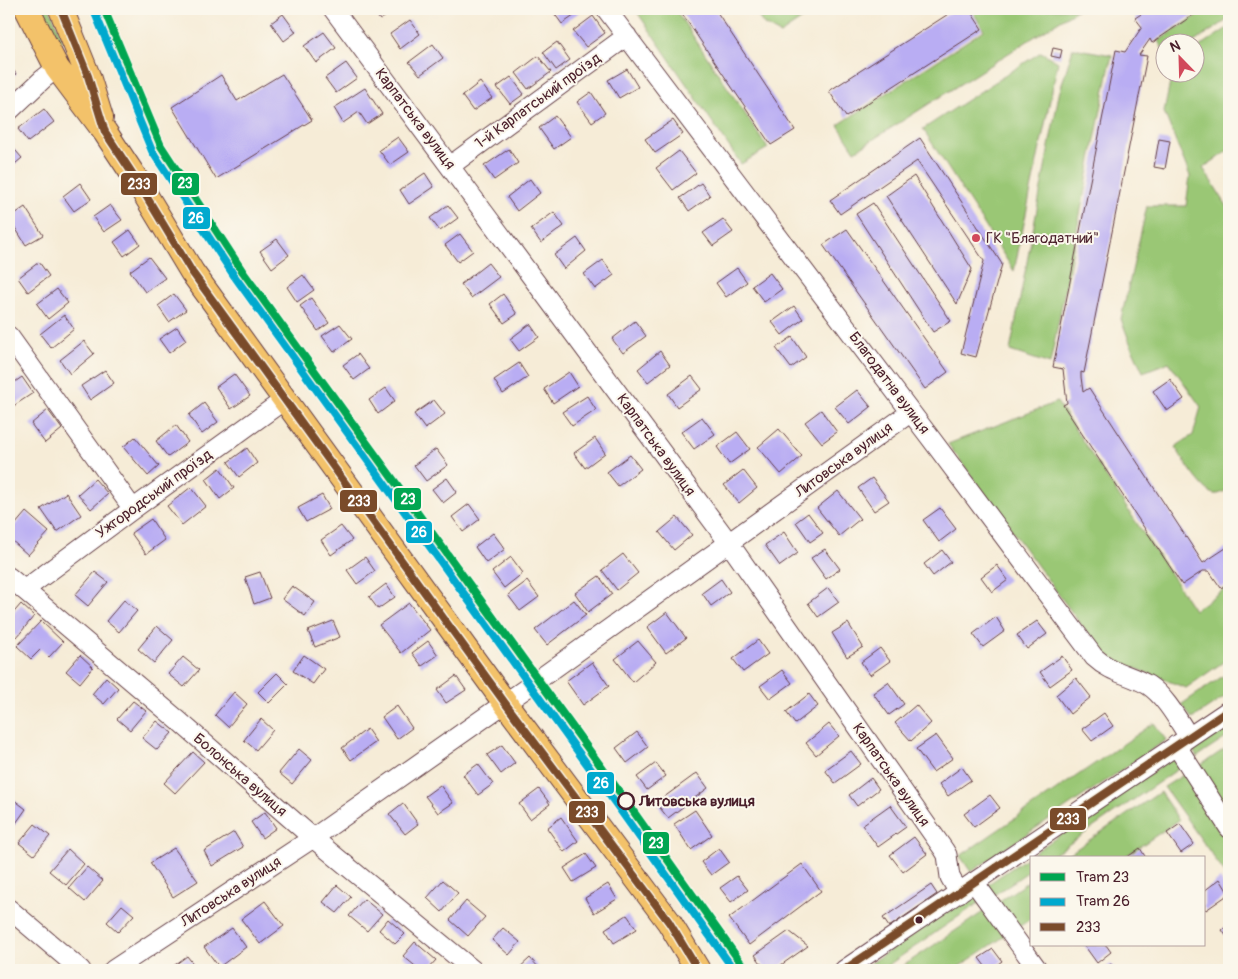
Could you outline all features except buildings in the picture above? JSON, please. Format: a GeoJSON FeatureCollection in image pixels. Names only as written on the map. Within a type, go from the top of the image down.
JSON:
{"type":"FeatureCollection","features":[{"type":"Feature","properties":{"kind":"main road"},"geometry":{"type":"LineString","coordinates":[[27,9],[57,68],[105,132],[192,272],[505,703],[669,922],[698,970]]}},
{"type":"Feature","properties":{"kind":"main road"},"geometry":{"type":"LineString","coordinates":[[61,9],[88,76],[105,132]]}},
{"type":"Feature","properties":{"kind":"street","name":"Карпатська вулиця"},"geometry":{"type":"LineString","coordinates":[[333,9],[728,542],[947,854],[950,876],[966,888],[1038,970]]}},
{"type":"Feature","properties":{"kind":"street","name":"Благодатна вулиця"},"geometry":{"type":"LineString","coordinates":[[606,9],[1094,657],[1102,664],[1141,682],[1158,693],[1170,709],[1182,741],[1229,828]]}},
{"type":"Feature","properties":{"kind":"street","name":"1-й Карпатський проїзд"},"geometry":{"type":"LineString","coordinates":[[450,166],[627,36]]}},
{"type":"Feature","properties":{"kind":"street"},"geometry":{"type":"LineString","coordinates":[[9,111],[57,68]]}},
{"type":"Feature","properties":{"kind":"street"},"geometry":{"type":"LineString","coordinates":[[9,336],[134,509]]}},
{"type":"Feature","properties":{"kind":"street","name":"Ужгородський проїзд"},"geometry":{"type":"LineString","coordinates":[[24,590],[284,400]]}},
{"type":"Feature","properties":{"kind":"street","name":"Литовська вулиця"},"geometry":{"type":"LineString","coordinates":[[113,970],[313,838],[911,412]]}},
{"type":"Feature","properties":{"kind":"street","name":"Болонська вулиця"},"geometry":{"type":"LineString","coordinates":[[9,577],[313,838],[473,970]]}},
{"type":"Feature","properties":{"kind":"street"},"geometry":{"type":"LineString","coordinates":[[844,970],[1229,710]]}},
{"type":"Feature","properties":{"kind":"street"},"geometry":{"type":"LineString","coordinates":[[9,909],[81,970]]}},
{"type":"Feature","properties":{"kind":"green space"},"geometry":{"type":"Polygon","coordinates":[[[40,9],[50,9],[63,41],[56,44],[40,9]]]}},
{"type":"Feature","properties":{"kind":"green space"},"geometry":{"type":"Polygon","coordinates":[[[635,9],[675,9],[768,148],[741,164],[635,9]]]}},
{"type":"Feature","properties":{"kind":"green space"},"geometry":{"type":"Polygon","coordinates":[[[753,9],[817,9],[780,34],[764,25],[753,9]]]}},
{"type":"Feature","properties":{"kind":"green space"},"geometry":{"type":"Polygon","coordinates":[[[971,9],[1078,9],[855,151],[838,125],[984,30],[971,9]]]}},
{"type":"Feature","properties":{"kind":"green space"},"geometry":{"type":"Polygon","coordinates":[[[1207,9],[1229,9],[1229,19],[1206,34],[1206,32],[1172,32],[1207,9]]]}},
{"type":"Feature","properties":{"kind":"green space"},"geometry":{"type":"Polygon","coordinates":[[[1229,27],[1229,150],[1203,168],[1229,209],[1229,488],[1216,494],[1209,491],[1198,481],[1175,447],[1193,435],[1201,407],[1169,362],[1143,372],[1121,319],[1147,206],[1186,206],[1190,176],[1164,112],[1170,82],[1206,82],[1206,42],[1229,27]]]}},
{"type":"Feature","properties":{"kind":"green space"},"geometry":{"type":"Polygon","coordinates":[[[1073,48],[1112,55],[1050,364],[1010,351],[1059,94],[1073,48]]]}},
{"type":"Feature","properties":{"kind":"green space"},"geometry":{"type":"Polygon","coordinates":[[[1041,52],[1058,62],[1014,271],[923,129],[1041,52]]]}},
{"type":"Feature","properties":{"kind":"green space"},"geometry":{"type":"Polygon","coordinates":[[[1057,402],[1194,610],[1229,586],[1229,658],[1186,688],[1104,656],[948,444],[1057,402]]]}},
{"type":"Feature","properties":{"kind":"green space"},"geometry":{"type":"Polygon","coordinates":[[[1229,672],[1229,694],[1192,719],[1182,704],[1229,672]]]}},
{"type":"Feature","properties":{"kind":"green space"},"geometry":{"type":"Polygon","coordinates":[[[1229,719],[1229,736],[1197,757],[1190,745],[1229,719]]]}},
{"type":"Feature","properties":{"kind":"green space"},"geometry":{"type":"Polygon","coordinates":[[[1154,723],[1166,740],[971,872],[960,856],[1154,723]]]}},
{"type":"Feature","properties":{"kind":"green space"},"geometry":{"type":"Polygon","coordinates":[[[1229,746],[1229,814],[1198,767],[1229,746]]]}},
{"type":"Feature","properties":{"kind":"green space"},"geometry":{"type":"Polygon","coordinates":[[[1174,757],[1181,767],[1052,856],[1030,856],[1030,870],[991,897],[984,887],[1174,757]]]}},
{"type":"Feature","properties":{"kind":"green space"},"geometry":{"type":"Polygon","coordinates":[[[1188,772],[1229,835],[1229,879],[1164,787],[1188,772]]]}},
{"type":"Feature","properties":{"kind":"green space"},"geometry":{"type":"Polygon","coordinates":[[[1160,792],[1179,820],[1126,856],[1066,856],[1160,792]]]}},
{"type":"Feature","properties":{"kind":"green space"},"geometry":{"type":"Polygon","coordinates":[[[1030,880],[1030,919],[954,970],[897,970],[1030,880]]]}},
{"type":"Feature","properties":{"kind":"green space"},"geometry":{"type":"Polygon","coordinates":[[[974,893],[980,902],[881,970],[861,970],[974,893]]]}},
{"type":"Feature","properties":{"kind":"tram line","name":"23"},"geometry":{"type":"LineString","coordinates":[[104,9],[161,146],[243,272],[746,970]]}},
{"type":"Feature","properties":{"kind":"tram line","name":"26"},"geometry":{"type":"LineString","coordinates":[[95,13],[152,151],[235,277],[734,970]]}},
{"type":"Feature","properties":{"kind":"transit line","name":"233"},"geometry":{"type":"LineString","coordinates":[[61,9],[88,76],[105,132],[192,272],[505,703],[669,922],[698,970]]}},
{"type":"Feature","properties":{"kind":"transit line","name":"233"},"geometry":{"type":"LineString","coordinates":[[844,970],[1229,710]]}},
{"type":"Feature","properties":{"kind":"place","name":"ГК \"Благодатний\""},"geometry":{"type":"Point","coordinates":[976,238]}},
{"type":"Feature","properties":{"kind":"place","name":"Литовська вулиця"},"geometry":{"type":"Point","coordinates":[626,801]}}]}
